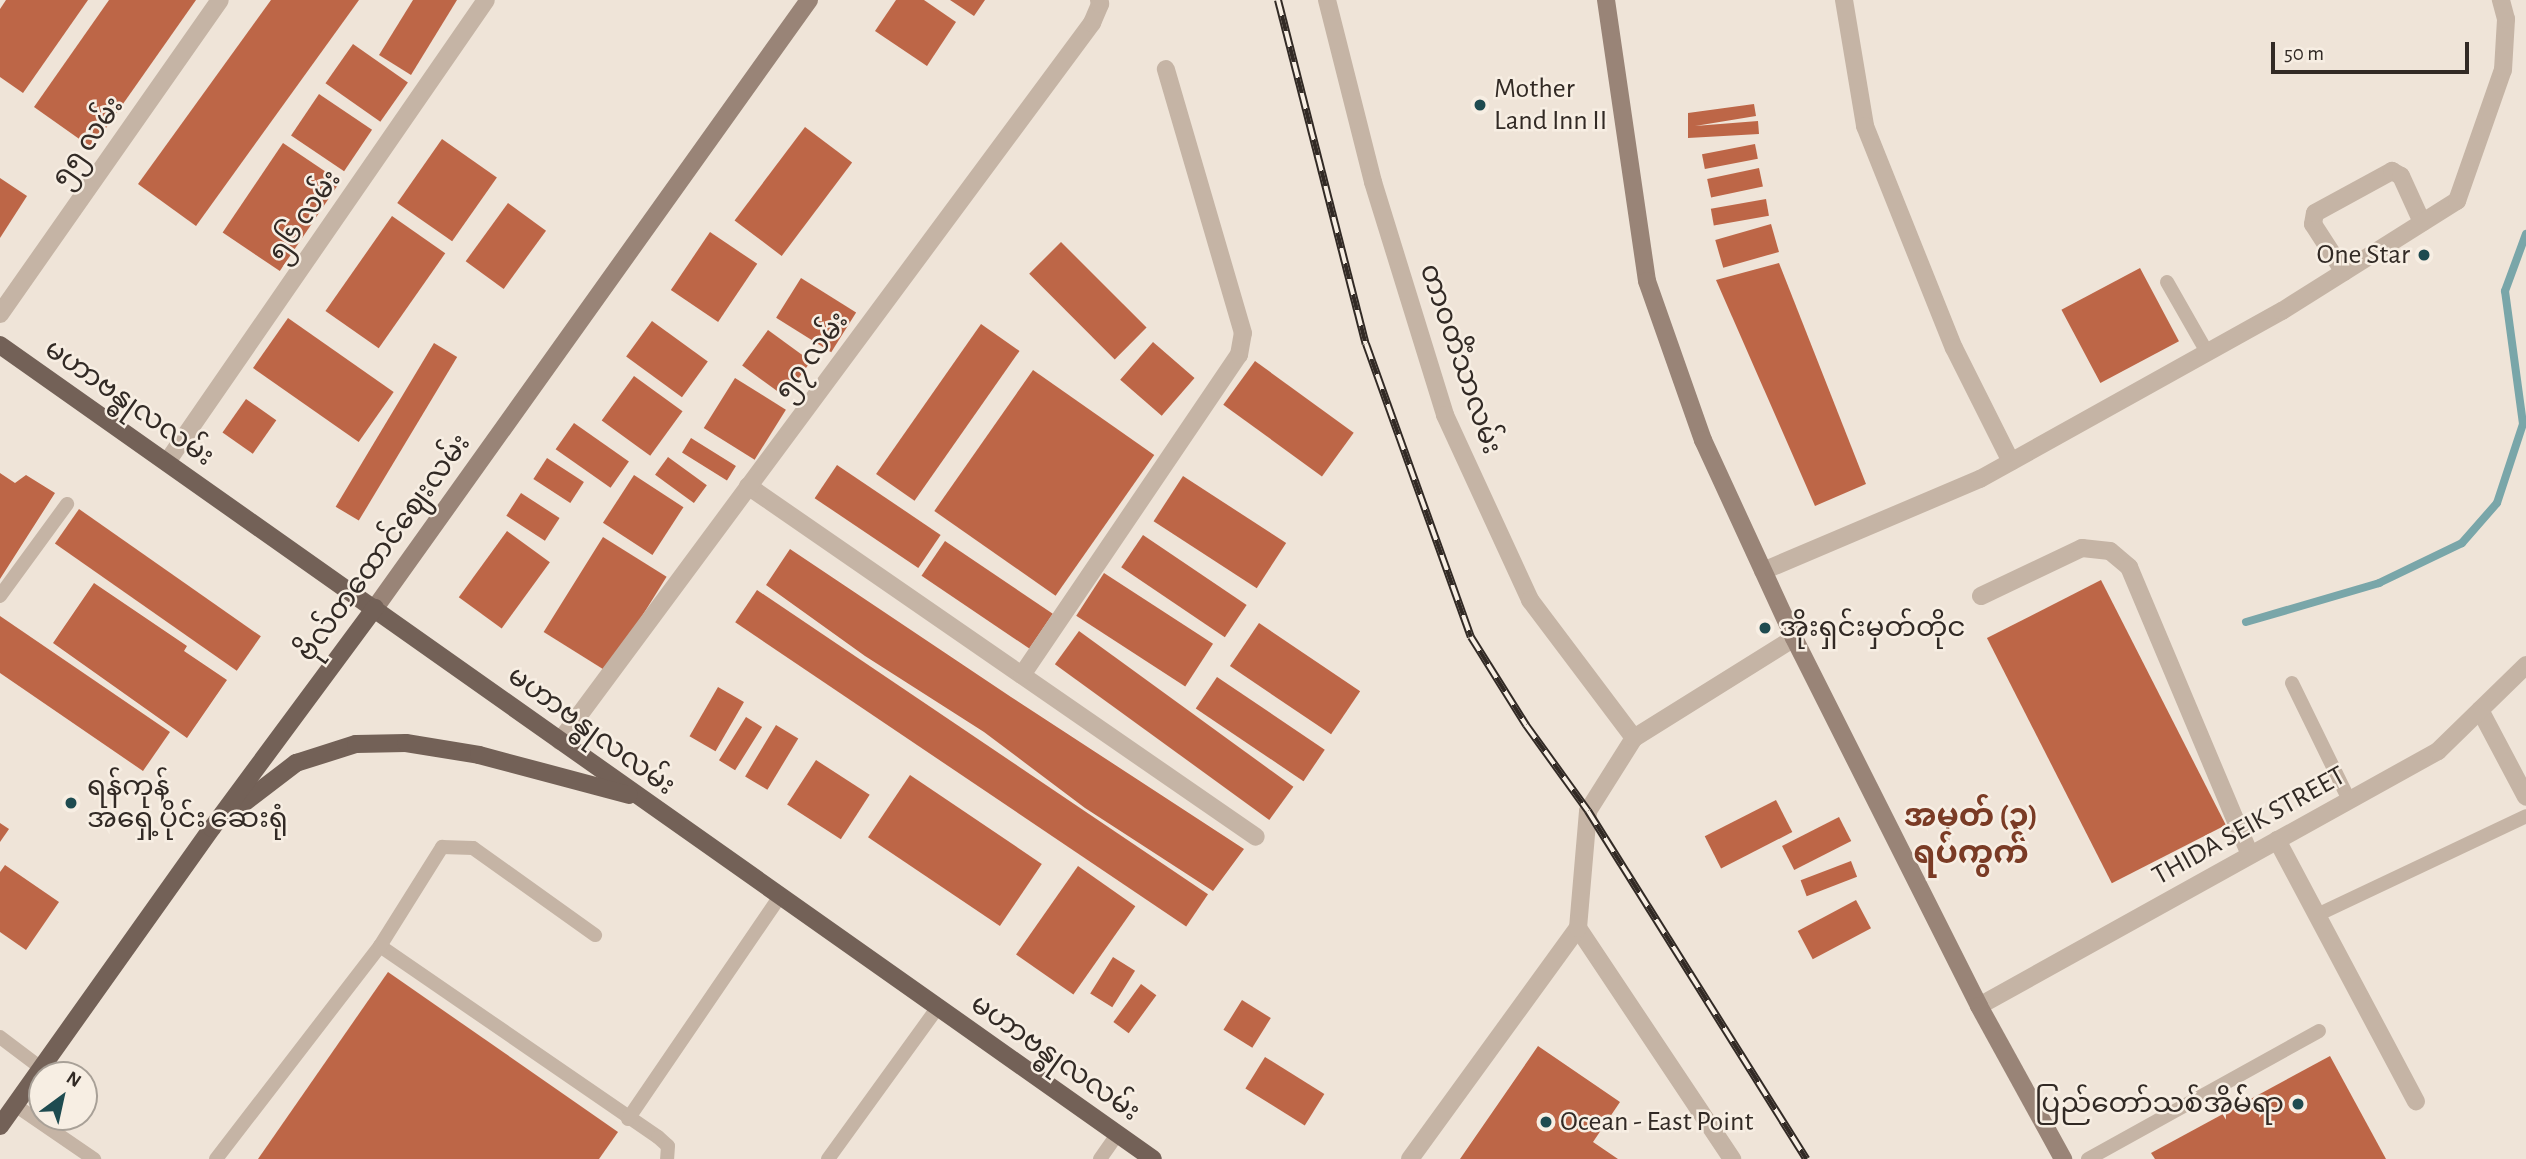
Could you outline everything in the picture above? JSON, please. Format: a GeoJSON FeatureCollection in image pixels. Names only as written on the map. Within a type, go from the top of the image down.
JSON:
{"type":"FeatureCollection","features":[{"type":"Feature","properties":{"kind":"main road","name":"ဗိုလ်တထောင်ဈေးလမ်း"},"geometry":{"type":"LineString","coordinates":[[47,1061],[212,828],[375,608],[808,0]]}},
{"type":"Feature","properties":{"kind":"main road"},"geometry":{"type":"LineString","coordinates":[[1606,0],[1647,281],[1703,440],[1794,638],[1979,1006],[2063,1159]]}},
{"type":"Feature","properties":{"kind":"main road","name":"မဟာဗန္ဓုလလမ်း"},"geometry":{"type":"LineString","coordinates":[[0,345],[1153,1159]]}},
{"type":"Feature","properties":{"kind":"main road"},"geometry":{"type":"LineString","coordinates":[[212,828],[296,763],[356,744],[407,743],[479,755],[639,798]]}},
{"type":"Feature","properties":{"kind":"main road","name":"ဗိုလ်တထောင်ဈေးလမ်း"},"geometry":{"type":"LineString","coordinates":[[0,1126],[28,1087]]}},
{"type":"Feature","properties":{"kind":"street","name":"၅၅ လမ်း"},"geometry":{"type":"LineString","coordinates":[[0,314],[220,0]]}},
{"type":"Feature","properties":{"kind":"street","name":"၅၆ လမ်း"},"geometry":{"type":"LineString","coordinates":[[167,462],[486,0]]}},
{"type":"Feature","properties":{"kind":"street","name":"၅၇ လမ်း"},"geometry":{"type":"LineString","coordinates":[[559,741],[1092,23],[1101,4],[1099,0]]}},
{"type":"Feature","properties":{"kind":"street","name":"တာဝတိံသာလမ်း"},"geometry":{"type":"LineString","coordinates":[[1327,0],[1373,182],[1445,415],[1530,600],[1634,738]]}},
{"type":"Feature","properties":{"kind":"street"},"geometry":{"type":"LineString","coordinates":[[1844,0],[1864,127],[1954,348],[2011,462]]}},
{"type":"Feature","properties":{"kind":"street"},"geometry":{"type":"LineString","coordinates":[[1763,570],[1980,479],[2207,352],[2344,272],[2457,201],[2503,70],[2506,19],[2501,0]]}},
{"type":"Feature","properties":{"kind":"street"},"geometry":{"type":"LineString","coordinates":[[1022,675],[1239,355],[1242,333],[1166,69]]}},
{"type":"Feature","properties":{"kind":"street"},"geometry":{"type":"LineString","coordinates":[[2344,272],[2313,224],[2315,213],[2392,171],[2401,176],[2422,222]]}},
{"type":"Feature","properties":{"kind":"street"},"geometry":{"type":"LineString","coordinates":[[748,486],[1256,837]]}},
{"type":"Feature","properties":{"kind":"street"},"geometry":{"type":"LineString","coordinates":[[1982,596],[2082,548],[2110,551],[2129,567],[2250,855]]}},
{"type":"Feature","properties":{"kind":"street"},"geometry":{"type":"LineString","coordinates":[[1410,1159],[1578,928],[1588,811],[1634,738],[1794,638]]}},
{"type":"Feature","properties":{"kind":"street","name":"THIDA SEIK STREET"},"geometry":{"type":"LineString","coordinates":[[1979,1006],[2438,751],[2526,665]]}},
{"type":"Feature","properties":{"kind":"street"},"geometry":{"type":"LineString","coordinates":[[2480,710],[2526,797]]}},
{"type":"Feature","properties":{"kind":"street"},"geometry":{"type":"LineString","coordinates":[[2277,840],[2416,1101]]}},
{"type":"Feature","properties":{"kind":"street"},"geometry":{"type":"LineString","coordinates":[[1578,928],[1732,1159]]}},
{"type":"Feature","properties":{"kind":"lane"},"geometry":{"type":"LineString","coordinates":[[2167,282],[2207,352]]}},
{"type":"Feature","properties":{"kind":"lane"},"geometry":{"type":"LineString","coordinates":[[0,596],[67,504]]}},
{"type":"Feature","properties":{"kind":"lane"},"geometry":{"type":"LineString","coordinates":[[2291,683],[2349,800]]}},
{"type":"Feature","properties":{"kind":"lane"},"geometry":{"type":"LineString","coordinates":[[2317,915],[2526,816]]}},
{"type":"Feature","properties":{"kind":"lane"},"geometry":{"type":"LineString","coordinates":[[216,1159],[380,946],[442,847],[473,848],[595,935]]}},
{"type":"Feature","properties":{"kind":"lane"},"geometry":{"type":"LineString","coordinates":[[628,1119],[780,896]]}},
{"type":"Feature","properties":{"kind":"lane"},"geometry":{"type":"LineString","coordinates":[[380,946],[668,1146],[667,1159]]}},
{"type":"Feature","properties":{"kind":"lane"},"geometry":{"type":"LineString","coordinates":[[828,1159],[938,1007]]}},
{"type":"Feature","properties":{"kind":"lane"},"geometry":{"type":"LineString","coordinates":[[2088,1159],[2319,1031]]}},
{"type":"Feature","properties":{"kind":"lane"},"geometry":{"type":"LineString","coordinates":[[0,1037],[31,1061]]}},
{"type":"Feature","properties":{"kind":"lane"},"geometry":{"type":"LineString","coordinates":[[15,1105],[94,1159]]}},
{"type":"Feature","properties":{"kind":"lane"},"geometry":{"type":"LineString","coordinates":[[1100,1159],[1117,1135]]}},
{"type":"Feature","properties":{"kind":"building"},"geometry":{"type":"Polygon","coordinates":[[[6,0],[88,0],[23,93],[0,77],[0,9],[6,0]]]}},
{"type":"Feature","properties":{"kind":"building"},"geometry":{"type":"Polygon","coordinates":[[[109,0],[196,0],[92,148],[34,107],[109,0]]]}},
{"type":"Feature","properties":{"kind":"building"},"geometry":{"type":"Polygon","coordinates":[[[271,0],[359,0],[196,226],[138,184],[271,0]]]}},
{"type":"Feature","properties":{"kind":"building"},"geometry":{"type":"Polygon","coordinates":[[[413,0],[457,0],[411,75],[379,55],[413,0]]]}},
{"type":"Feature","properties":{"kind":"building"},"geometry":{"type":"Polygon","coordinates":[[[896,0],[924,0],[956,22],[927,66],[875,31],[896,0]]]}},
{"type":"Feature","properties":{"kind":"building"},"geometry":{"type":"Polygon","coordinates":[[[950,0],[985,0],[974,16],[950,0]]]}},
{"type":"Feature","properties":{"kind":"building"},"geometry":{"type":"Polygon","coordinates":[[[353,44],[408,82],[380,122],[325,83],[353,44]]]}},
{"type":"Feature","properties":{"kind":"building"},"geometry":{"type":"Polygon","coordinates":[[[319,94],[372,130],[344,171],[291,135],[319,94]]]}},
{"type":"Feature","properties":{"kind":"building"},"geometry":{"type":"Polygon","coordinates":[[[1754,104],[1756,116],[1695,126],[1758,121],[1759,134],[1688,138],[1688,113],[1754,104]]]}},
{"type":"Feature","properties":{"kind":"building"},"geometry":{"type":"Polygon","coordinates":[[[805,127],[852,163],[782,256],[735,220],[805,127]]]}},
{"type":"Feature","properties":{"kind":"building"},"geometry":{"type":"Polygon","coordinates":[[[442,139],[497,177],[452,241],[397,203],[442,139]]]}},
{"type":"Feature","properties":{"kind":"building"},"geometry":{"type":"Polygon","coordinates":[[[283,143],[340,182],[280,271],[223,233],[283,143]]]}},
{"type":"Feature","properties":{"kind":"building"},"geometry":{"type":"Polygon","coordinates":[[[1755,144],[1758,159],[1705,169],[1702,154],[1755,144]]]}},
{"type":"Feature","properties":{"kind":"building"},"geometry":{"type":"Polygon","coordinates":[[[1759,168],[1763,187],[1711,198],[1707,179],[1759,168]]]}},
{"type":"Feature","properties":{"kind":"building"},"geometry":{"type":"Polygon","coordinates":[[[0,178],[27,196],[0,238],[0,178]]]}},
{"type":"Feature","properties":{"kind":"building"},"geometry":{"type":"Polygon","coordinates":[[[1766,199],[1769,216],[1714,225],[1711,209],[1766,199]]]}},
{"type":"Feature","properties":{"kind":"building"},"geometry":{"type":"Polygon","coordinates":[[[508,203],[546,231],[504,289],[466,261],[508,203]]]}},
{"type":"Feature","properties":{"kind":"building"},"geometry":{"type":"Polygon","coordinates":[[[392,216],[445,253],[379,348],[325,311],[392,216]]]}},
{"type":"Feature","properties":{"kind":"building"},"geometry":{"type":"Polygon","coordinates":[[[1771,224],[1779,252],[1723,268],[1715,240],[1771,224]]]}},
{"type":"Feature","properties":{"kind":"building"},"geometry":{"type":"Polygon","coordinates":[[[710,232],[757,264],[718,322],[671,290],[710,232]]]}},
{"type":"Feature","properties":{"kind":"building"},"geometry":{"type":"Polygon","coordinates":[[[1061,242],[1147,328],[1115,359],[1029,274],[1061,242]]]}},
{"type":"Feature","properties":{"kind":"building"},"geometry":{"type":"Polygon","coordinates":[[[1779,263],[1866,484],[1815,506],[1716,280],[1779,263]]]}},
{"type":"Feature","properties":{"kind":"building"},"geometry":{"type":"Polygon","coordinates":[[[2140,268],[2179,341],[2100,383],[2061,310],[2140,268]]]}},
{"type":"Feature","properties":{"kind":"building"},"geometry":{"type":"Polygon","coordinates":[[[801,278],[856,312],[831,352],[776,318],[801,278]]]}},
{"type":"Feature","properties":{"kind":"building"},"geometry":{"type":"Polygon","coordinates":[[[288,318],[394,392],[359,442],[253,368],[288,318]]]}},
{"type":"Feature","properties":{"kind":"building"},"geometry":{"type":"Polygon","coordinates":[[[652,321],[708,362],[682,397],[626,357],[652,321]]]}},
{"type":"Feature","properties":{"kind":"building"},"geometry":{"type":"Polygon","coordinates":[[[981,324],[1020,351],[915,501],[876,474],[981,324]]]}},
{"type":"Feature","properties":{"kind":"building"},"geometry":{"type":"Polygon","coordinates":[[[768,330],[811,361],[785,397],[742,366],[768,330]]]}},
{"type":"Feature","properties":{"kind":"building"},"geometry":{"type":"Polygon","coordinates":[[[1153,342],[1195,378],[1162,416],[1120,380],[1153,342]]]}},
{"type":"Feature","properties":{"kind":"building"},"geometry":{"type":"Polygon","coordinates":[[[434,343],[457,357],[359,521],[336,507],[434,343]]]}},
{"type":"Feature","properties":{"kind":"building"},"geometry":{"type":"Polygon","coordinates":[[[1255,361],[1354,433],[1322,476],[1223,405],[1255,361]]]}},
{"type":"Feature","properties":{"kind":"building"},"geometry":{"type":"Polygon","coordinates":[[[1033,370],[1154,455],[1056,596],[934,511],[1033,370]]]}},
{"type":"Feature","properties":{"kind":"building"},"geometry":{"type":"Polygon","coordinates":[[[634,376],[683,411],[650,456],[602,420],[634,376]]]}},
{"type":"Feature","properties":{"kind":"building"},"geometry":{"type":"Polygon","coordinates":[[[735,378],[786,410],[755,460],[704,428],[735,378]]]}},
{"type":"Feature","properties":{"kind":"building"},"geometry":{"type":"Polygon","coordinates":[[[246,399],[276,420],[253,454],[222,433],[246,399]]]}},
{"type":"Feature","properties":{"kind":"building"},"geometry":{"type":"Polygon","coordinates":[[[574,423],[629,461],[611,488],[556,449],[574,423]]]}},
{"type":"Feature","properties":{"kind":"building"},"geometry":{"type":"Polygon","coordinates":[[[691,438],[736,466],[727,481],[682,452],[691,438]]]}},
{"type":"Feature","properties":{"kind":"building"},"geometry":{"type":"Polygon","coordinates":[[[668,457],[707,485],[694,503],[655,475],[668,457]]]}},
{"type":"Feature","properties":{"kind":"building"},"geometry":{"type":"Polygon","coordinates":[[[547,458],[584,482],[570,503],[533,479],[547,458]]]}},
{"type":"Feature","properties":{"kind":"building"},"geometry":{"type":"Polygon","coordinates":[[[837,465],[941,535],[918,568],[815,498],[837,465]]]}},
{"type":"Feature","properties":{"kind":"building"},"geometry":{"type":"Polygon","coordinates":[[[0,473],[15,483],[26,475],[55,493],[0,579],[0,473]]]}},
{"type":"Feature","properties":{"kind":"building"},"geometry":{"type":"Polygon","coordinates":[[[634,475],[683,507],[652,555],[603,523],[634,475]]]}},
{"type":"Feature","properties":{"kind":"building"},"geometry":{"type":"Polygon","coordinates":[[[1183,476],[1286,543],[1257,588],[1154,521],[1183,476]]]}},
{"type":"Feature","properties":{"kind":"building"},"geometry":{"type":"Polygon","coordinates":[[[521,493],[560,518],[545,541],[506,516],[521,493]]]}},
{"type":"Feature","properties":{"kind":"building"},"geometry":{"type":"Polygon","coordinates":[[[79,509],[261,636],[237,671],[55,543],[79,509]]]}},
{"type":"Feature","properties":{"kind":"building"},"geometry":{"type":"Polygon","coordinates":[[[507,531],[550,562],[502,628],[459,597],[507,531]]]}},
{"type":"Feature","properties":{"kind":"building"},"geometry":{"type":"Polygon","coordinates":[[[1143,535],[1247,605],[1225,637],[1121,567],[1143,535]]]}},
{"type":"Feature","properties":{"kind":"building"},"geometry":{"type":"Polygon","coordinates":[[[603,537],[667,577],[607,672],[544,632],[603,537]]]}},
{"type":"Feature","properties":{"kind":"building"},"geometry":{"type":"Polygon","coordinates":[[[945,541],[1053,614],[1029,649],[922,576],[945,541]]]}},
{"type":"Feature","properties":{"kind":"building"},"geometry":{"type":"Polygon","coordinates":[[[790,549],[1244,849],[1213,891],[1085,808],[984,732],[865,656],[766,585],[790,549]]]}},
{"type":"Feature","properties":{"kind":"building"},"geometry":{"type":"Polygon","coordinates":[[[1104,573],[1213,644],[1185,687],[1076,616],[1104,573]]]}},
{"type":"Feature","properties":{"kind":"building"},"geometry":{"type":"Polygon","coordinates":[[[2101,580],[2226,825],[2112,883],[1987,638],[2101,580]]]}},
{"type":"Feature","properties":{"kind":"building"},"geometry":{"type":"Polygon","coordinates":[[[94,583],[187,646],[184,651],[227,680],[187,738],[53,643],[94,583]]]}},
{"type":"Feature","properties":{"kind":"building"},"geometry":{"type":"Polygon","coordinates":[[[757,590],[1208,894],[1186,927],[735,622],[757,590]]]}},
{"type":"Feature","properties":{"kind":"building"},"geometry":{"type":"Polygon","coordinates":[[[0,616],[170,732],[143,771],[0,673],[0,616]]]}},
{"type":"Feature","properties":{"kind":"building"},"geometry":{"type":"Polygon","coordinates":[[[1259,623],[1360,691],[1331,734],[1230,666],[1259,623]]]}},
{"type":"Feature","properties":{"kind":"building"},"geometry":{"type":"Polygon","coordinates":[[[1079,631],[1293,787],[1269,820],[1055,664],[1079,631]]]}},
{"type":"Feature","properties":{"kind":"building"},"geometry":{"type":"Polygon","coordinates":[[[1217,677],[1325,750],[1304,781],[1196,709],[1217,677]]]}},
{"type":"Feature","properties":{"kind":"building"},"geometry":{"type":"Polygon","coordinates":[[[718,687],[744,702],[715,751],[690,736],[718,687]]]}},
{"type":"Feature","properties":{"kind":"building"},"geometry":{"type":"Polygon","coordinates":[[[746,717],[762,727],[735,770],[719,760],[746,717]]]}},
{"type":"Feature","properties":{"kind":"building"},"geometry":{"type":"Polygon","coordinates":[[[776,725],[798,738],[767,790],[745,776],[776,725]]]}},
{"type":"Feature","properties":{"kind":"building"},"geometry":{"type":"Polygon","coordinates":[[[816,760],[870,795],[841,839],[787,804],[816,760]]]}},
{"type":"Feature","properties":{"kind":"building"},"geometry":{"type":"Polygon","coordinates":[[[910,775],[1042,864],[1000,926],[868,837],[910,775]]]}},
{"type":"Feature","properties":{"kind":"building"},"geometry":{"type":"Polygon","coordinates":[[[1776,800],[1792,832],[1721,868],[1705,836],[1776,800]]]}},
{"type":"Feature","properties":{"kind":"building"},"geometry":{"type":"Polygon","coordinates":[[[1839,817],[1851,841],[1794,870],[1782,846],[1839,817]]]}},
{"type":"Feature","properties":{"kind":"building"},"geometry":{"type":"Polygon","coordinates":[[[0,823],[9,829],[0,842],[0,823]]]}},
{"type":"Feature","properties":{"kind":"building"},"geometry":{"type":"Polygon","coordinates":[[[1851,861],[1857,877],[1807,896],[1801,880],[1851,861]]]}},
{"type":"Feature","properties":{"kind":"building"},"geometry":{"type":"Polygon","coordinates":[[[5,865],[59,902],[26,950],[0,932],[0,872],[5,865]]]}},
{"type":"Feature","properties":{"kind":"building"},"geometry":{"type":"Polygon","coordinates":[[[1078,866],[1135,906],[1073,995],[1016,954],[1078,866]]]}},
{"type":"Feature","properties":{"kind":"building"},"geometry":{"type":"Polygon","coordinates":[[[1856,900],[1871,928],[1813,959],[1798,931],[1856,900]]]}},
{"type":"Feature","properties":{"kind":"building"},"geometry":{"type":"Polygon","coordinates":[[[1113,957],[1135,971],[1112,1007],[1090,993],[1113,957]]]}},
{"type":"Feature","properties":{"kind":"building"},"geometry":{"type":"Polygon","coordinates":[[[388,972],[618,1132],[599,1159],[258,1159],[388,972]]]}},
{"type":"Feature","properties":{"kind":"building"},"geometry":{"type":"Polygon","coordinates":[[[1141,984],[1156,995],[1129,1033],[1113,1022],[1141,984]]]}},
{"type":"Feature","properties":{"kind":"building"},"geometry":{"type":"Polygon","coordinates":[[[1242,1000],[1271,1018],[1252,1048],[1223,1030],[1242,1000]]]}},
{"type":"Feature","properties":{"kind":"building","name":"Ocean - East Point"},"geometry":{"type":"Polygon","coordinates":[[[1538,1046],[1620,1102],[1593,1142],[1618,1159],[1460,1159],[1538,1046]]]}},
{"type":"Feature","properties":{"kind":"building","name":"ပြည်တော်သစ်အိမ််ရာ"},"geometry":{"type":"Polygon","coordinates":[[[2330,1056],[2386,1159],[2155,1159],[2151,1153],[2330,1056]]]}},
{"type":"Feature","properties":{"kind":"building"},"geometry":{"type":"Polygon","coordinates":[[[1265,1057],[1324,1094],[1305,1125],[1245,1088],[1265,1057]]]}},
{"type":"Feature","properties":{"kind":"waterway"},"geometry":{"type":"LineString","coordinates":[[2246,622],[2379,583],[2462,543],[2497,503],[2523,424],[2505,291],[2526,234]]}},
{"type":"Feature","properties":{"kind":"railway"},"geometry":{"type":"LineString","coordinates":[[1278,0],[1366,344],[1471,637],[1526,725],[1588,811],[1806,1159]]}},
{"type":"Feature","properties":{"kind":"place","name":"Mother Land Inn II"},"geometry":{"type":"Point","coordinates":[1480,105]}},
{"type":"Feature","properties":{"kind":"place","name":"One Star"},"geometry":{"type":"Point","coordinates":[2424,255]}},
{"type":"Feature","properties":{"kind":"place","name":"အိုးရှင်းမှတ်တိုင"},"geometry":{"type":"Point","coordinates":[1765,628]}},
{"type":"Feature","properties":{"kind":"place","name":"ရန်ကုန် အရှေ့ပိုင်း ဆေးရုံ"},"geometry":{"type":"Point","coordinates":[71,803]}},
{"type":"Feature","properties":{"kind":"place","name":"ပြည်တော်သစ်အိမ််ရာ"},"geometry":{"type":"Point","coordinates":[2298,1104]}},
{"type":"Feature","properties":{"kind":"place","name":"Ocean - East Point"},"geometry":{"type":"Point","coordinates":[1546,1122]}},
{"type":"Feature","properties":{"kind":"district","name":"အမှတ် (၃) ရပ်ကွက်"},"geometry":{"type":"Point","coordinates":[1971,836]}}]}
